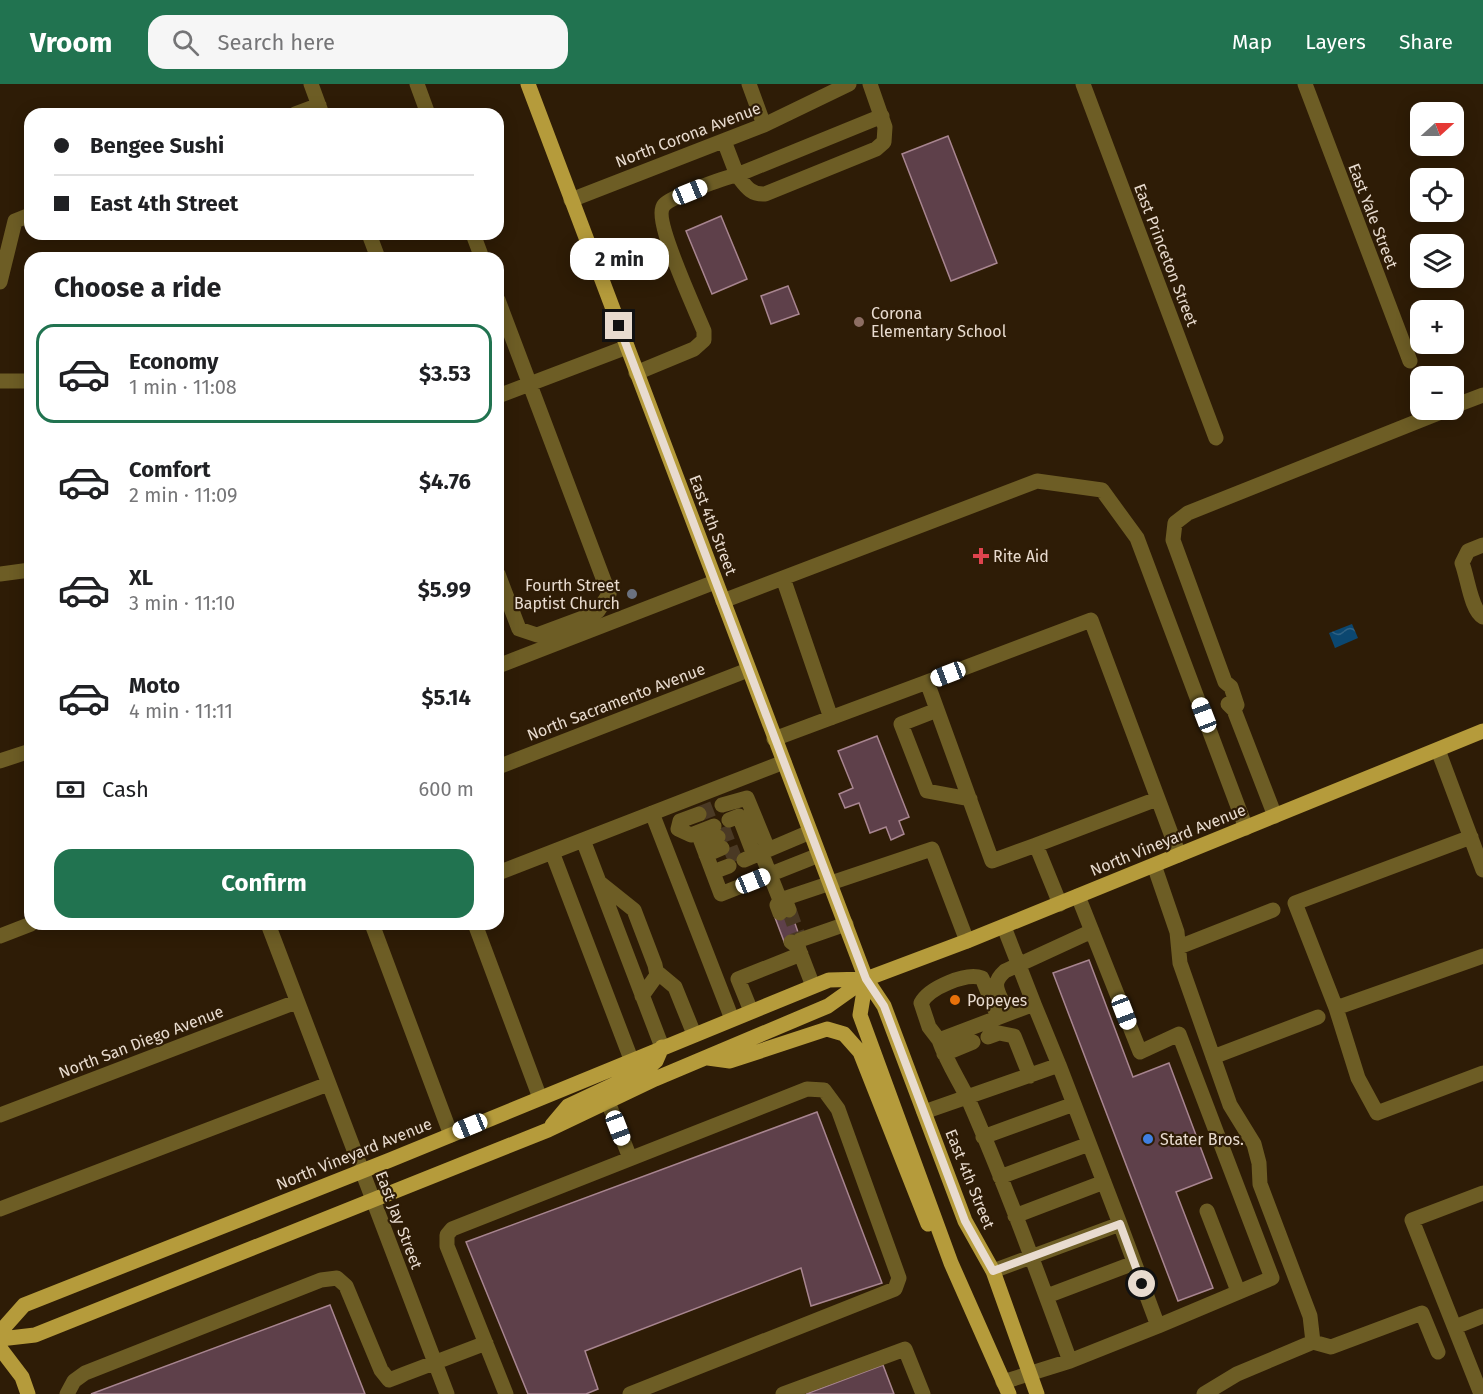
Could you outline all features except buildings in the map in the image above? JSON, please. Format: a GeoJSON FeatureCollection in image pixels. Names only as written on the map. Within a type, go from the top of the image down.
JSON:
{"type":"FeatureCollection","features":[{"type":"Feature","properties":{"kind":"main road","name":"East 4th Street"},"geometry":{"type":"LineString","coordinates":[[528,84],[866,979],[884,1006],[965,1221],[993,1271],[1037,1394]]}},
{"type":"Feature","properties":{"kind":"main road","name":"North Vineyard Avenue"},"geometry":{"type":"LineString","coordinates":[[0,1339],[35,1335],[548,1130],[705,1058],[828,1006],[866,979],[1004,927],[1483,731]]}},
{"type":"Feature","properties":{"kind":"main road","name":"East 4th Street"},"geometry":{"type":"LineString","coordinates":[[866,979],[860,1015],[944,1243],[1006,1388]]}},
{"type":"Feature","properties":{"kind":"main road","name":"North Vineyard Avenue"},"geometry":{"type":"LineString","coordinates":[[0,1332],[24,1305],[451,1135],[813,986],[829,980],[866,979]]}},
{"type":"Feature","properties":{"kind":"main road"},"geometry":{"type":"LineString","coordinates":[[705,1058],[730,1060],[827,1029],[844,1035],[860,1052],[924,1220],[944,1243]]}},
{"type":"Feature","properties":{"kind":"main road"},"geometry":{"type":"LineString","coordinates":[[548,1130],[568,1106],[647,1069],[656,1061],[662,1047]]}},
{"type":"Feature","properties":{"kind":"main road"},"geometry":{"type":"LineString","coordinates":[[0,1348],[22,1377],[28,1394]]}},
{"type":"Feature","properties":{"kind":"street"},"geometry":{"type":"LineString","coordinates":[[311,84],[321,108]]}},
{"type":"Feature","properties":{"kind":"street"},"geometry":{"type":"LineString","coordinates":[[417,84],[426,108]]}},
{"type":"Feature","properties":{"kind":"street"},"geometry":{"type":"LineString","coordinates":[[749,84],[764,125]]}},
{"type":"Feature","properties":{"kind":"street","name":"North Corona Avenue"},"geometry":{"type":"LineString","coordinates":[[571,200],[764,125],[849,84]]}},
{"type":"Feature","properties":{"kind":"street"},"geometry":{"type":"LineString","coordinates":[[724,141],[737,174],[753,193],[765,194],[876,150],[884,142],[885,127],[870,84]]}},
{"type":"Feature","properties":{"kind":"street","name":"East Princeton Street"},"geometry":{"type":"LineString","coordinates":[[1083,84],[1216,438]]}},
{"type":"Feature","properties":{"kind":"street","name":"East Yale Street"},"geometry":{"type":"LineString","coordinates":[[1305,84],[1410,361]]}},
{"type":"Feature","properties":{"kind":"street"},"geometry":{"type":"LineString","coordinates":[[636,373],[694,350],[704,340],[704,331],[664,234],[660,216],[662,207],[672,200],[882,116]]}},
{"type":"Feature","properties":{"kind":"street"},"geometry":{"type":"LineString","coordinates":[[0,282],[15,221],[24,217]]}},
{"type":"Feature","properties":{"kind":"street"},"geometry":{"type":"LineString","coordinates":[[504,316],[609,594],[598,611],[537,635],[519,629],[504,590]]}},
{"type":"Feature","properties":{"kind":"street"},"geometry":{"type":"LineString","coordinates":[[504,394],[627,347]]}},
{"type":"Feature","properties":{"kind":"street"},"geometry":{"type":"LineString","coordinates":[[0,381],[24,381]]}},
{"type":"Feature","properties":{"kind":"street"},"geometry":{"type":"LineString","coordinates":[[1464,402],[1483,394]]}},
{"type":"Feature","properties":{"kind":"street"},"geometry":{"type":"LineString","coordinates":[[1275,816],[1234,710],[1230,707],[1222,688],[1225,682],[1173,540],[1175,523],[1188,513],[1421,420]]}},
{"type":"Feature","properties":{"kind":"street"},"geometry":{"type":"LineString","coordinates":[[723,602],[1037,481],[1102,490],[1137,538],[1246,828]]}},
{"type":"Feature","properties":{"kind":"street"},"geometry":{"type":"LineString","coordinates":[[1483,545],[1468,551],[1462,563],[1472,591],[1471,597],[1476,612],[1483,616]]}},
{"type":"Feature","properties":{"kind":"street"},"geometry":{"type":"LineString","coordinates":[[0,574],[24,571]]}},
{"type":"Feature","properties":{"kind":"street"},"geometry":{"type":"LineString","coordinates":[[783,578],[831,718]]}},
{"type":"Feature","properties":{"kind":"street"},"geometry":{"type":"LineString","coordinates":[[504,664],[715,582]]}},
{"type":"Feature","properties":{"kind":"street"},"geometry":{"type":"LineString","coordinates":[[1472,591],[1480,597],[1483,607]]}},
{"type":"Feature","properties":{"kind":"street"},"geometry":{"type":"LineString","coordinates":[[774,739],[1091,620],[1179,855]]}},
{"type":"Feature","properties":{"kind":"street","name":"North Sacramento Avenue"},"geometry":{"type":"LineString","coordinates":[[504,765],[748,670]]}},
{"type":"Feature","properties":{"kind":"street"},"geometry":{"type":"LineString","coordinates":[[927,682],[992,861],[1157,799]]}},
{"type":"Feature","properties":{"kind":"street"},"geometry":{"type":"LineString","coordinates":[[937,710],[901,724],[927,791],[970,799]]}},
{"type":"Feature","properties":{"kind":"street"},"geometry":{"type":"LineString","coordinates":[[1438,750],[1483,870]]}},
{"type":"Feature","properties":{"kind":"street"},"geometry":{"type":"LineString","coordinates":[[0,761],[24,753]]}},
{"type":"Feature","properties":{"kind":"street"},"geometry":{"type":"LineString","coordinates":[[504,871],[783,762]]}},
{"type":"Feature","properties":{"kind":"street"},"geometry":{"type":"LineString","coordinates":[[722,805],[747,798],[746,843],[770,874],[783,907],[830,884],[932,849],[967,941]]}},
{"type":"Feature","properties":{"kind":"street"},"geometry":{"type":"LineString","coordinates":[[652,813],[732,1019]]}},
{"type":"Feature","properties":{"kind":"street"},"geometry":{"type":"LineString","coordinates":[[699,814],[677,824],[678,829],[706,853],[721,894],[819,855]]}},
{"type":"Feature","properties":{"kind":"street"},"geometry":{"type":"LineString","coordinates":[[746,843],[810,832]]}},
{"type":"Feature","properties":{"kind":"street"},"geometry":{"type":"LineString","coordinates":[[1471,837],[1295,903],[1336,1008],[1358,1078],[1377,1113],[1483,1073]]}},
{"type":"Feature","properties":{"kind":"street"},"geometry":{"type":"LineString","coordinates":[[583,840],[662,1047]]}},
{"type":"Feature","properties":{"kind":"street"},"geometry":{"type":"LineString","coordinates":[[1036,845],[1060,904]]}},
{"type":"Feature","properties":{"kind":"street"},"geometry":{"type":"LineString","coordinates":[[706,853],[722,847],[706,853]]}},
{"type":"Feature","properties":{"kind":"street"},"geometry":{"type":"LineString","coordinates":[[552,852],[631,1059]]}},
{"type":"Feature","properties":{"kind":"street"},"geometry":{"type":"LineString","coordinates":[[1154,865],[1177,932],[1180,963],[1230,1105],[1254,1144],[1259,1163],[1260,1184],[1310,1316],[1313,1342]]}},
{"type":"Feature","properties":{"kind":"street"},"geometry":{"type":"LineString","coordinates":[[599,882],[634,910],[657,972],[675,987],[694,1034]]}},
{"type":"Feature","properties":{"kind":"street"},"geometry":{"type":"LineString","coordinates":[[1006,1388],[1029,1373],[1070,1360],[1158,1326],[1272,1278],[1179,1034],[1140,1052],[1078,896]]}},
{"type":"Feature","properties":{"kind":"street"},"geometry":{"type":"LineString","coordinates":[[1179,947],[1273,910]]}},
{"type":"Feature","properties":{"kind":"street"},"geometry":{"type":"LineString","coordinates":[[751,1011],[738,979],[798,944],[846,924]]}},
{"type":"Feature","properties":{"kind":"street"},"geometry":{"type":"LineString","coordinates":[[0,936],[24,927]]}},
{"type":"Feature","properties":{"kind":"street"},"geometry":{"type":"LineString","coordinates":[[1004,927],[1158,1326]]}},
{"type":"Feature","properties":{"kind":"street","name":"East Jay Street"},"geometry":{"type":"LineString","coordinates":[[270,930],[447,1394]]}},
{"type":"Feature","properties":{"kind":"street"},"geometry":{"type":"LineString","coordinates":[[374,930],[451,1135]]}},
{"type":"Feature","properties":{"kind":"street"},"geometry":{"type":"LineString","coordinates":[[477,930],[540,1098]]}},
{"type":"Feature","properties":{"kind":"street"},"geometry":{"type":"LineString","coordinates":[[1003,1016],[995,984],[996,979],[1018,964],[1092,931]]}},
{"type":"Feature","properties":{"kind":"street"},"geometry":{"type":"LineString","coordinates":[[798,944],[813,986]]}},
{"type":"Feature","properties":{"kind":"street"},"geometry":{"type":"LineString","coordinates":[[1336,1008],[1483,956]]}},
{"type":"Feature","properties":{"kind":"street"},"geometry":{"type":"LineString","coordinates":[[642,996],[657,972]]}},
{"type":"Feature","properties":{"kind":"street"},"geometry":{"type":"LineString","coordinates":[[1003,1016],[982,978],[972,976],[926,995],[921,1003],[929,1027],[967,1098],[1000,1177],[1070,1360]]}},
{"type":"Feature","properties":{"kind":"street","name":"North San Diego Avenue"},"geometry":{"type":"LineString","coordinates":[[0,1115],[296,1002]]}},
{"type":"Feature","properties":{"kind":"street"},"geometry":{"type":"LineString","coordinates":[[941,1047],[1003,1016],[1034,1004]]}},
{"type":"Feature","properties":{"kind":"street"},"geometry":{"type":"LineString","coordinates":[[1213,1057],[1318,1017]]}},
{"type":"Feature","properties":{"kind":"street"},"geometry":{"type":"LineString","coordinates":[[941,1047],[981,1040],[999,1033],[1014,1036],[1030,1076]]}},
{"type":"Feature","properties":{"kind":"street"},"geometry":{"type":"LineString","coordinates":[[924,1112],[1059,1065]]}},
{"type":"Feature","properties":{"kind":"street"},"geometry":{"type":"LineString","coordinates":[[0,1209],[328,1084]]}},
{"type":"Feature","properties":{"kind":"street"},"geometry":{"type":"LineString","coordinates":[[506,1394],[447,1246],[447,1235],[452,1229],[807,1089],[824,1090],[838,1109],[899,1278],[895,1289],[630,1394]]}},
{"type":"Feature","properties":{"kind":"street"},"geometry":{"type":"LineString","coordinates":[[608,1102],[630,1158]]}},
{"type":"Feature","properties":{"kind":"street"},"geometry":{"type":"LineString","coordinates":[[983,1137],[1074,1104]]}},
{"type":"Feature","properties":{"kind":"street"},"geometry":{"type":"LineString","coordinates":[[1000,1177],[1089,1144]]}},
{"type":"Feature","properties":{"kind":"street"},"geometry":{"type":"LineString","coordinates":[[1015,1216],[1104,1182]]}},
{"type":"Feature","properties":{"kind":"street"},"geometry":{"type":"LineString","coordinates":[[1481,1394],[1412,1220],[1483,1193]]}},
{"type":"Feature","properties":{"kind":"street"},"geometry":{"type":"LineString","coordinates":[[1208,1211],[1238,1291]]}},
{"type":"Feature","properties":{"kind":"street"},"geometry":{"type":"LineString","coordinates":[[993,1271],[1031,1255],[1120,1224]]}},
{"type":"Feature","properties":{"kind":"street"},"geometry":{"type":"LineString","coordinates":[[1047,1296],[1134,1263]]}},
{"type":"Feature","properties":{"kind":"street"},"geometry":{"type":"LineString","coordinates":[[67,1394],[74,1381],[85,1373],[321,1280],[337,1278],[346,1286],[381,1370],[392,1387],[435,1362],[486,1343]]}},
{"type":"Feature","properties":{"kind":"street"},"geometry":{"type":"LineString","coordinates":[[1204,1394],[1237,1374],[1313,1342],[1331,1347],[1422,1313],[1438,1352]]}},
{"type":"Feature","properties":{"kind":"street"},"geometry":{"type":"LineString","coordinates":[[1455,1327],[1483,1316]]}},
{"type":"Feature","properties":{"kind":"street"},"geometry":{"type":"LineString","coordinates":[[783,1394],[905,1349],[922,1394]]}},
{"type":"Feature","properties":{"kind":"water"},"geometry":{"type":"Polygon","coordinates":[[[1352,624],[1358,638],[1335,648],[1329,633],[1352,624]]]}},
{"type":"Feature","properties":{"kind":"tunnel"},"geometry":{"type":"LineString","coordinates":[[699,814],[722,805]]}},
{"type":"Feature","properties":{"kind":"tunnel"},"geometry":{"type":"LineString","coordinates":[[718,837],[734,831]]}},
{"type":"Feature","properties":{"kind":"tunnel"},"geometry":{"type":"LineString","coordinates":[[726,857],[741,851]]}},
{"type":"Feature","properties":{"kind":"tunnel"},"geometry":{"type":"LineString","coordinates":[[789,910],[799,938]]}},
{"type":"Feature","properties":{"kind":"place","name":"Corona Elementary School"},"geometry":{"type":"Point","coordinates":[859,322]}},
{"type":"Feature","properties":{"kind":"place","name":"Rite Aid"},"geometry":{"type":"Point","coordinates":[981,556]}},
{"type":"Feature","properties":{"kind":"place","name":"Fourth Street Baptist Church"},"geometry":{"type":"Point","coordinates":[632,594]}},
{"type":"Feature","properties":{"kind":"place","name":"Popeyes"},"geometry":{"type":"Point","coordinates":[955,1000]}},
{"type":"Feature","properties":{"kind":"place","name":"Stater Bros."},"geometry":{"type":"Point","coordinates":[1148,1139]}},
{"type":"Feature","properties":{"kind":"route"},"geometry":{"type":"LineString","coordinates":[[619,326],[866,979],[884,1006],[965,1221],[993,1271],[1031,1255],[1120,1224],[1142,1284]]}}]}
